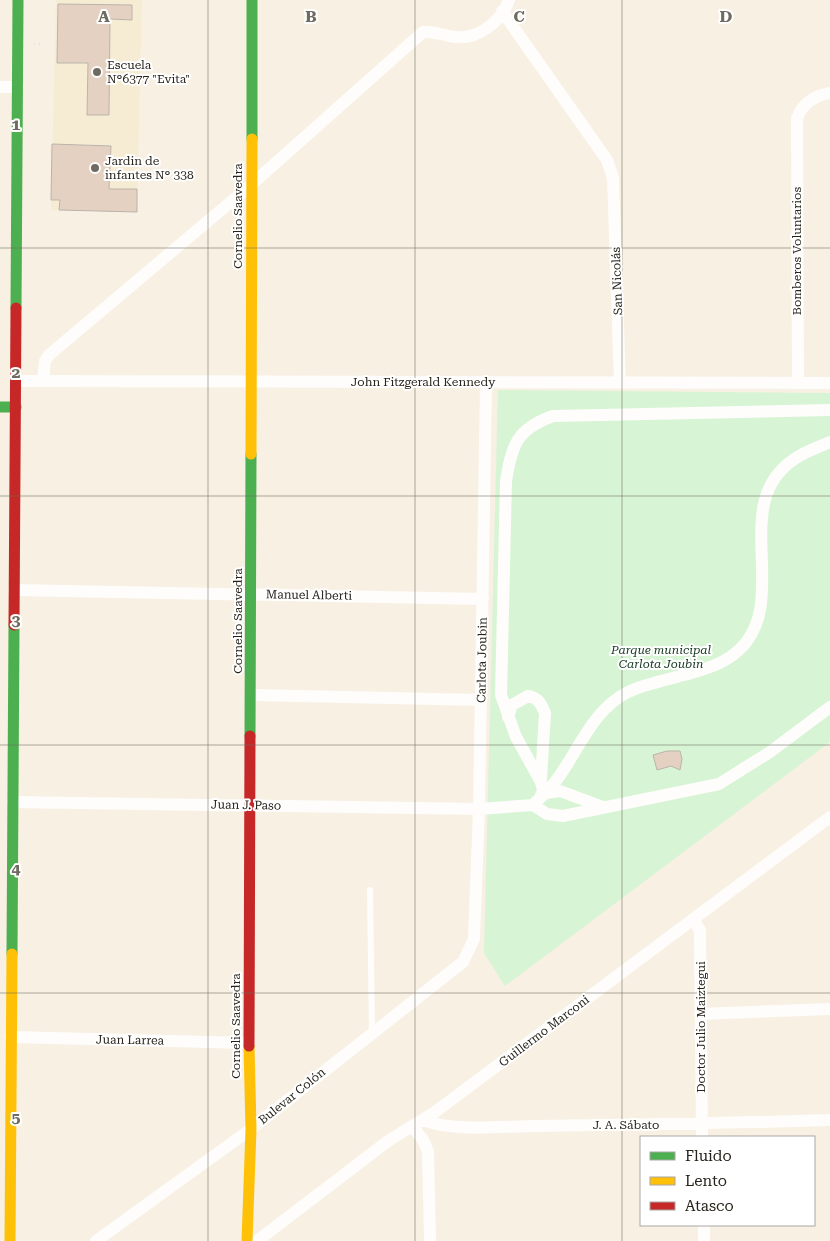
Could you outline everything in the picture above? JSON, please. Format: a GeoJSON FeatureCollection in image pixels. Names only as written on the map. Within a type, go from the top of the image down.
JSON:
{"type":"FeatureCollection","features":[{"type":"Feature","properties":{"kind":"main road"},"geometry":{"type":"LineString","coordinates":[[10,1241],[5,1180],[12,1037],[6,802],[14,590],[18,0]]}},
{"type":"Feature","properties":{"kind":"main road","name":"Cornelio Saavedra"},"geometry":{"type":"LineString","coordinates":[[247,1241],[251,1129],[249,1043],[252,0]]}},
{"type":"Feature","properties":{"kind":"main road"},"geometry":{"type":"LineString","coordinates":[[0,407],[16,407]]}},
{"type":"Feature","properties":{"kind":"street"},"geometry":{"type":"LineString","coordinates":[[43,381],[45,361],[49,355],[252,184],[423,32],[455,37],[477,34],[494,23],[509,0]]}},
{"type":"Feature","properties":{"kind":"street","name":"San Nicolás"},"geometry":{"type":"LineString","coordinates":[[502,11],[607,160],[613,178],[620,383]]}},
{"type":"Feature","properties":{"kind":"street"},"geometry":{"type":"LineString","coordinates":[[0,87],[18,87]]}},
{"type":"Feature","properties":{"kind":"street","name":"Bomberos Voluntarios"},"geometry":{"type":"LineString","coordinates":[[798,383],[797,119],[800,109],[805,103],[820,95],[830,93]]}},
{"type":"Feature","properties":{"kind":"street","name":"John Fitzgerald Kennedy"},"geometry":{"type":"LineString","coordinates":[[16,381],[830,383]]}},
{"type":"Feature","properties":{"kind":"street","name":"Carlota Joubin"},"geometry":{"type":"LineString","coordinates":[[474,939],[479,809],[486,382]]}},
{"type":"Feature","properties":{"kind":"street"},"geometry":{"type":"LineString","coordinates":[[830,410],[553,416],[532,423],[521,435],[510,456],[506,481],[501,695],[546,814],[563,816],[719,784],[770,752],[830,707]]}},
{"type":"Feature","properties":{"kind":"street"},"geometry":{"type":"LineString","coordinates":[[540,794],[562,775],[582,736],[610,705],[629,692],[715,665],[736,652],[752,635],[762,603],[761,511],[768,488],[777,474],[796,458],[830,442]]}},
{"type":"Feature","properties":{"kind":"street","name":"Manuel Alberti"},"geometry":{"type":"LineString","coordinates":[[14,590],[483,599]]}},
{"type":"Feature","properties":{"kind":"street"},"geometry":{"type":"LineString","coordinates":[[251,695],[481,700]]}},
{"type":"Feature","properties":{"kind":"street"},"geometry":{"type":"LineString","coordinates":[[508,717],[512,705],[528,696],[535,697],[546,713],[540,794]]}},
{"type":"Feature","properties":{"kind":"street","name":"Juan J. Paso"},"geometry":{"type":"LineString","coordinates":[[6,802],[479,809],[560,791],[605,808]]}},
{"type":"Feature","properties":{"kind":"street","name":"Guillermo Marconi"},"geometry":{"type":"LineString","coordinates":[[257,1241],[388,1141],[418,1123],[830,817]]}},
{"type":"Feature","properties":{"kind":"street","name":"Doctor Julio Maiztegui"},"geometry":{"type":"LineString","coordinates":[[693,920],[700,930],[702,1131]]}},
{"type":"Feature","properties":{"kind":"street","name":"Bulevar Colón"},"geometry":{"type":"LineString","coordinates":[[96,1241],[251,1129],[463,962],[474,939]]}},
{"type":"Feature","properties":{"kind":"street"},"geometry":{"type":"LineString","coordinates":[[700,1014],[830,1009]]}},
{"type":"Feature","properties":{"kind":"street","name":"Juan Larrea"},"geometry":{"type":"LineString","coordinates":[[12,1037],[249,1043]]}},
{"type":"Feature","properties":{"kind":"street","name":"J. A. Sábato"},"geometry":{"type":"LineString","coordinates":[[418,1123],[702,1131],[830,1120]]}},
{"type":"Feature","properties":{"kind":"street"},"geometry":{"type":"LineString","coordinates":[[418,1123],[428,1151],[430,1241]]}},
{"type":"Feature","properties":{"kind":"street"},"geometry":{"type":"LineString","coordinates":[[704,1226],[704,1241]]}},
{"type":"Feature","properties":{"kind":"lane"},"geometry":{"type":"LineString","coordinates":[[370,890],[372,1032]]}},
{"type":"Feature","properties":{"kind":"path"},"geometry":{"type":"LineString","coordinates":[[29,44],[44,44]]}},
{"type":"Feature","properties":{"kind":"shaded area","name":"Escuela N°6377 \"Evita\""},"geometry":{"type":"Polygon","coordinates":[[[56,0],[142,0],[137,212],[51,210],[56,0]]]}},
{"type":"Feature","properties":{"kind":"green space","name":"Parque municipal Carlota Joubin"},"geometry":{"type":"Polygon","coordinates":[[[498,390],[830,393],[830,742],[505,986],[484,953],[498,390]]]}},
{"type":"Feature","properties":{"kind":"building","name":"Escuela N°6377 \"Evita\""},"geometry":{"type":"Polygon","coordinates":[[[58,4],[132,5],[132,20],[110,19],[109,115],[87,115],[88,63],[57,63],[58,4]]]}},
{"type":"Feature","properties":{"kind":"building","name":"Jardin de infantes N° 338"},"geometry":{"type":"Polygon","coordinates":[[[52,144],[111,146],[109,189],[137,189],[137,212],[59,210],[60,200],[51,200],[52,144]]]}},
{"type":"Feature","properties":{"kind":"building"},"geometry":{"type":"Polygon","coordinates":[[[667,751],[680,751],[682,759],[680,770],[671,766],[657,770],[653,755],[667,751]]]}},
{"type":"Feature","properties":{"kind":"traffic: fast"},"geometry":{"type":"LineString","coordinates":[[16,308],[18,0]]}},
{"type":"Feature","properties":{"kind":"traffic: fast"},"geometry":{"type":"LineString","coordinates":[[252,0],[252,139]]}},
{"type":"Feature","properties":{"kind":"traffic: fast"},"geometry":{"type":"LineString","coordinates":[[0,407],[16,407]]}},
{"type":"Feature","properties":{"kind":"traffic: fast"},"geometry":{"type":"LineString","coordinates":[[250,736],[251,454]]}},
{"type":"Feature","properties":{"kind":"traffic: fast"},"geometry":{"type":"LineString","coordinates":[[12,954],[14,625]]}},
{"type":"Feature","properties":{"kind":"traffic: slow"},"geometry":{"type":"LineString","coordinates":[[251,454],[252,139]]}},
{"type":"Feature","properties":{"kind":"traffic: slow"},"geometry":{"type":"LineString","coordinates":[[10,1241],[12,954]]}},
{"type":"Feature","properties":{"kind":"traffic: slow"},"geometry":{"type":"LineString","coordinates":[[247,1241],[251,1129],[249,1046]]}},
{"type":"Feature","properties":{"kind":"traffic: jam"},"geometry":{"type":"LineString","coordinates":[[14,625],[16,308]]}},
{"type":"Feature","properties":{"kind":"traffic: jam"},"geometry":{"type":"LineString","coordinates":[[249,1046],[250,736]]}},
{"type":"Feature","properties":{"kind":"place","name":"Escuela N°6377 \"Evita\""},"geometry":{"type":"Point","coordinates":[97,72]}},
{"type":"Feature","properties":{"kind":"place","name":"Jardin de infantes N° 338"},"geometry":{"type":"Point","coordinates":[95,168]}}]}
